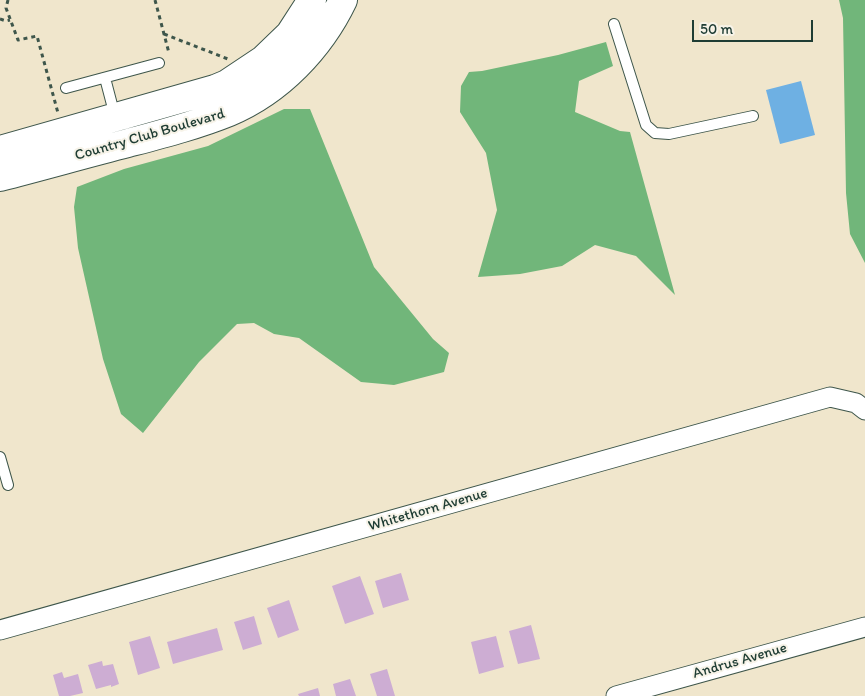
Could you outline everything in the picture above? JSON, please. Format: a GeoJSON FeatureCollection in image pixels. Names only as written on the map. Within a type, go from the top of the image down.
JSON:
{"type":"FeatureCollection","features":[{"type":"Feature","properties":{"kind":"street","name":"Country Club Boulevard"},"geometry":{"type":"LineString","coordinates":[[0,150],[227,84],[264,60],[290,34],[312,0]]}},
{"type":"Feature","properties":{"kind":"street","name":"Country Club Boulevard"},"geometry":{"type":"LineString","coordinates":[[0,177],[178,130],[230,112],[257,97],[282,79],[302,60],[334,18],[343,0]]}},
{"type":"Feature","properties":{"kind":"street","name":"Whitethorn Avenue"},"geometry":{"type":"LineString","coordinates":[[0,630],[830,398],[861,406]]}},
{"type":"Feature","properties":{"kind":"street","name":"Andrus Avenue"},"geometry":{"type":"LineString","coordinates":[[616,696],[865,626]]}},
{"type":"Feature","properties":{"kind":"lane"},"geometry":{"type":"LineString","coordinates":[[614,24],[646,125],[655,134],[669,134],[753,116]]}},
{"type":"Feature","properties":{"kind":"lane"},"geometry":{"type":"LineString","coordinates":[[66,88],[159,63]]}},
{"type":"Feature","properties":{"kind":"lane"},"geometry":{"type":"LineString","coordinates":[[105,78],[115,117]]}},
{"type":"Feature","properties":{"kind":"lane"},"geometry":{"type":"LineString","coordinates":[[0,457],[8,485]]}},
{"type":"Feature","properties":{"kind":"path"},"geometry":{"type":"LineString","coordinates":[[8,0],[6,8],[18,40],[37,36],[60,119]]}},
{"type":"Feature","properties":{"kind":"path"},"geometry":{"type":"LineString","coordinates":[[155,0],[169,53]]}},
{"type":"Feature","properties":{"kind":"path"},"geometry":{"type":"LineString","coordinates":[[0,19],[6,22],[10,20]]}},
{"type":"Feature","properties":{"kind":"path"},"geometry":{"type":"LineString","coordinates":[[164,34],[236,62]]}},
{"type":"Feature","properties":{"kind":"green space"},"geometry":{"type":"Polygon","coordinates":[[[839,0],[865,0],[865,263],[850,234],[846,193],[843,18],[839,0]]]}},
{"type":"Feature","properties":{"kind":"green space"},"geometry":{"type":"Polygon","coordinates":[[[606,42],[613,66],[579,81],[575,112],[620,131],[630,132],[675,295],[636,256],[595,245],[562,266],[520,274],[478,277],[497,210],[486,153],[460,112],[461,86],[469,72],[558,55],[606,42]]]}},
{"type":"Feature","properties":{"kind":"green space"},"geometry":{"type":"Polygon","coordinates":[[[284,109],[310,109],[374,267],[433,339],[449,353],[444,372],[394,385],[361,382],[299,338],[274,334],[254,323],[237,324],[199,362],[143,433],[121,414],[103,359],[78,248],[74,207],[77,187],[124,169],[208,146],[284,109]]]}},
{"type":"Feature","properties":{"kind":"water"},"geometry":{"type":"Polygon","coordinates":[[[801,81],[815,135],[780,144],[766,90],[801,81]]]}},
{"type":"Feature","properties":{"kind":"building"},"geometry":{"type":"Polygon","coordinates":[[[401,573],[409,600],[383,608],[375,581],[401,573]]]}},
{"type":"Feature","properties":{"kind":"building"},"geometry":{"type":"Polygon","coordinates":[[[360,576],[374,614],[345,624],[332,586],[360,576]]]}},
{"type":"Feature","properties":{"kind":"building"},"geometry":{"type":"Polygon","coordinates":[[[289,600],[299,630],[278,638],[267,608],[289,600]]]}},
{"type":"Feature","properties":{"kind":"building"},"geometry":{"type":"Polygon","coordinates":[[[254,616],[262,644],[243,650],[234,622],[254,616]]]}},
{"type":"Feature","properties":{"kind":"building"},"geometry":{"type":"Polygon","coordinates":[[[531,625],[540,659],[518,664],[509,631],[531,625]]]}},
{"type":"Feature","properties":{"kind":"building"},"geometry":{"type":"Polygon","coordinates":[[[217,628],[223,650],[173,664],[167,642],[217,628]]]}},
{"type":"Feature","properties":{"kind":"building"},"geometry":{"type":"Polygon","coordinates":[[[150,636],[160,668],[138,675],[129,642],[150,636]]]}},
{"type":"Feature","properties":{"kind":"building"},"geometry":{"type":"Polygon","coordinates":[[[496,636],[504,667],[479,674],[471,642],[496,636]]]}},
{"type":"Feature","properties":{"kind":"building"},"geometry":{"type":"Polygon","coordinates":[[[102,661],[103,666],[113,664],[119,684],[96,689],[88,665],[102,661]]]}},
{"type":"Feature","properties":{"kind":"building"},"geometry":{"type":"Polygon","coordinates":[[[387,669],[395,696],[377,696],[370,674],[387,669]]]}},
{"type":"Feature","properties":{"kind":"building"},"geometry":{"type":"Polygon","coordinates":[[[62,672],[64,678],[78,674],[83,693],[59,696],[53,675],[62,672]]]}},
{"type":"Feature","properties":{"kind":"building"},"geometry":{"type":"Polygon","coordinates":[[[350,679],[356,696],[336,696],[333,684],[350,679]]]}},
{"type":"Feature","properties":{"kind":"building"},"geometry":{"type":"Polygon","coordinates":[[[318,688],[320,696],[299,696],[298,694],[318,688]]]}}]}
